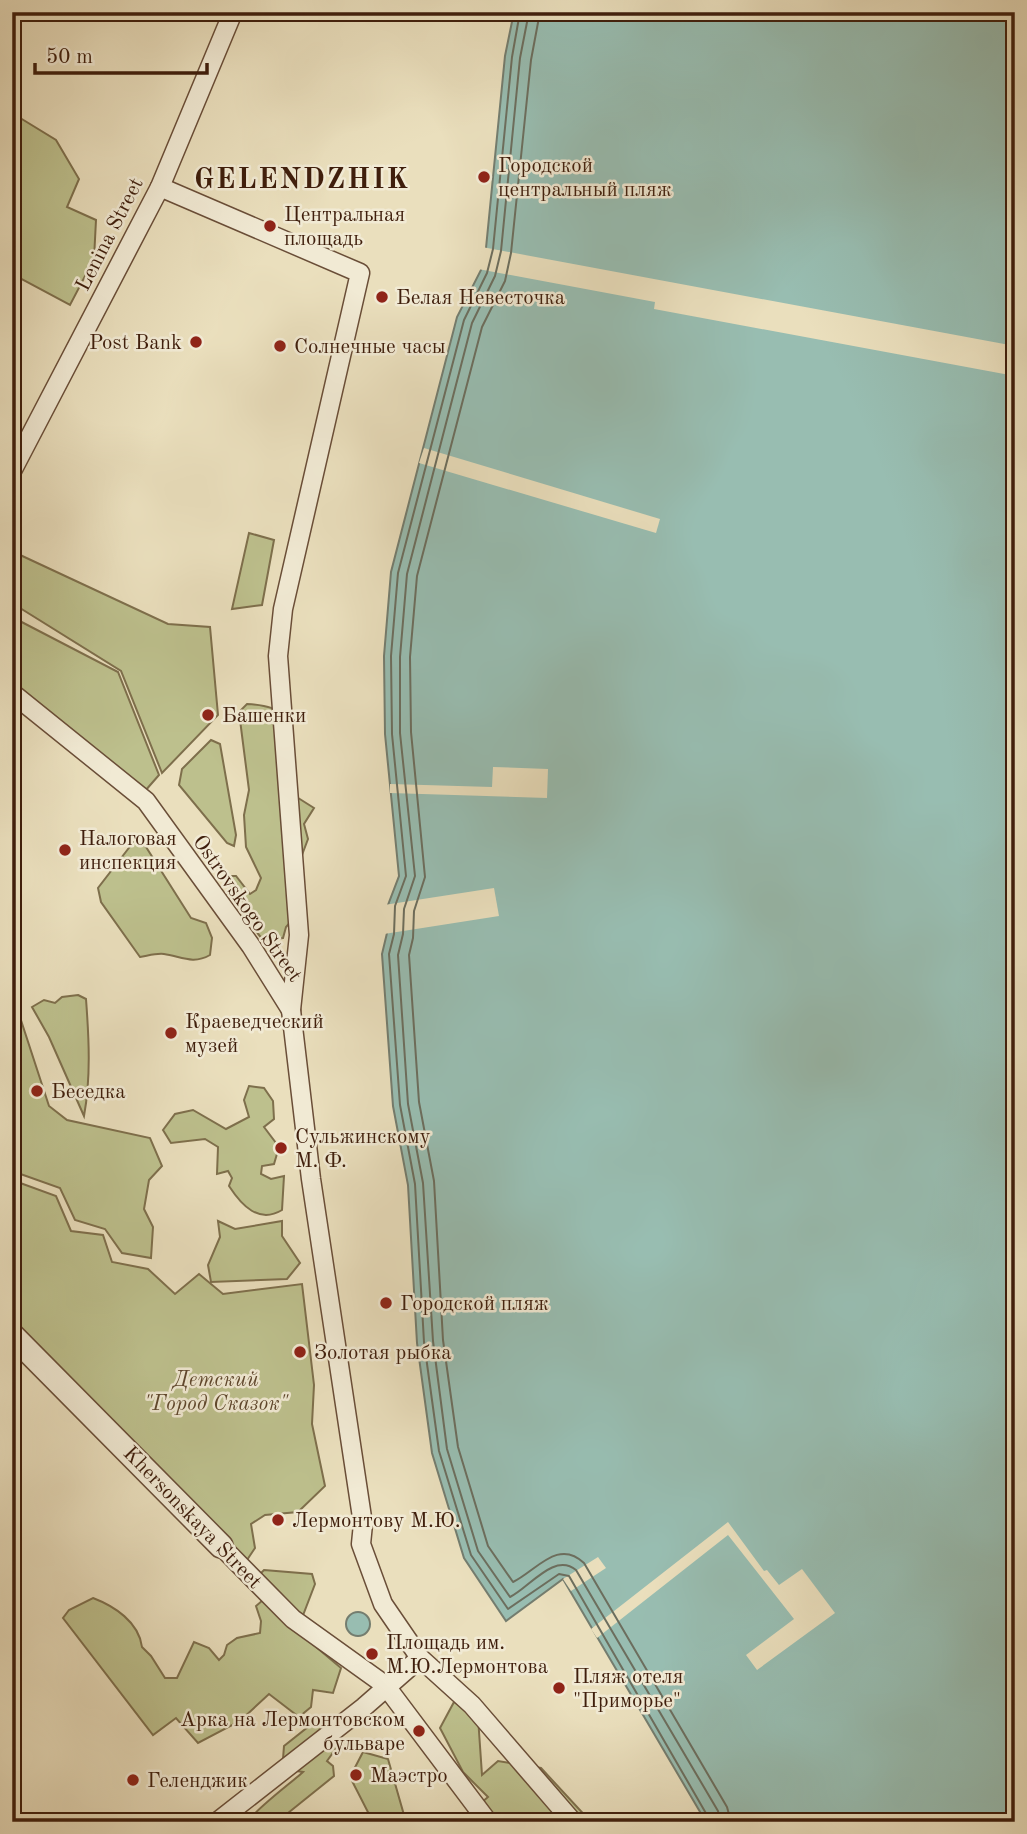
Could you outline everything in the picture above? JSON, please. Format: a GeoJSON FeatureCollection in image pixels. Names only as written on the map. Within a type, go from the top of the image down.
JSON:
{"type":"FeatureCollection","features":[{"type":"Feature","properties":{"kind":"street","name":"Lenina Street"},"geometry":{"type":"LineString","coordinates":[[12,471],[160,187],[233,12]]}},
{"type":"Feature","properties":{"kind":"street"},"geometry":{"type":"LineString","coordinates":[[160,187],[360,273],[284,609],[278,656],[299,935],[290,1010],[313,1193],[363,1524],[361,1544],[383,1604],[420,1658],[472,1704],[573,1822]]}},
{"type":"Feature","properties":{"kind":"street","name":"Ostrovskogo Street"},"geometry":{"type":"LineString","coordinates":[[12,692],[146,801],[251,946],[290,1010]]}},
{"type":"Feature","properties":{"kind":"street","name":"Khersonskaya Street"},"geometry":{"type":"LineString","coordinates":[[12,1335],[293,1619],[385,1685],[488,1822]]}},
{"type":"Feature","properties":{"kind":"street"},"geometry":{"type":"LineString","coordinates":[[217,1822],[364,1707],[385,1685],[420,1658]]}},
{"type":"Feature","properties":{"kind":"green space"},"geometry":{"type":"Polygon","coordinates":[[[12,113],[56,140],[79,179],[67,207],[96,220],[94,259],[70,305],[12,274],[12,113]]]}},
{"type":"Feature","properties":{"kind":"green space"},"geometry":{"type":"Polygon","coordinates":[[[249,533],[274,540],[262,605],[232,609],[249,533]]]}},
{"type":"Feature","properties":{"kind":"green space"},"geometry":{"type":"Polygon","coordinates":[[[18,554],[168,624],[210,627],[218,715],[162,773],[121,671],[12,603],[12,564],[18,554]]]}},
{"type":"Feature","properties":{"kind":"green space"},"geometry":{"type":"Polygon","coordinates":[[[12,617],[118,672],[159,775],[145,791],[12,683],[12,617]]]}},
{"type":"Feature","properties":{"kind":"green space"},"geometry":{"type":"Polygon","coordinates":[[[247,704],[272,708],[293,722],[285,741],[295,796],[314,808],[304,824],[308,839],[299,863],[294,918],[286,927],[283,938],[263,940],[241,899],[229,886],[226,876],[236,876],[250,894],[256,890],[261,878],[246,847],[244,815],[249,790],[239,712],[247,704]]]}},
{"type":"Feature","properties":{"kind":"green space"},"geometry":{"type":"Polygon","coordinates":[[[211,740],[220,744],[236,835],[234,846],[227,843],[179,785],[182,769],[211,740]]]}},
{"type":"Feature","properties":{"kind":"green space"},"geometry":{"type":"Polygon","coordinates":[[[135,840],[146,847],[191,918],[206,923],[212,938],[210,955],[192,960],[161,954],[140,957],[101,902],[98,888],[135,840]]]}},
{"type":"Feature","properties":{"kind":"green space"},"geometry":{"type":"Polygon","coordinates":[[[78,995],[86,999],[88,1029],[84,1116],[49,1037],[32,1007],[44,1000],[55,1003],[62,997],[78,995]]]}},
{"type":"Feature","properties":{"kind":"green space"},"geometry":{"type":"Polygon","coordinates":[[[16,1005],[49,1106],[67,1120],[150,1138],[162,1166],[149,1180],[144,1209],[153,1227],[151,1258],[122,1253],[105,1229],[75,1220],[60,1188],[12,1171],[12,1011],[16,1005]]]}},
{"type":"Feature","properties":{"kind":"green space"},"geometry":{"type":"Polygon","coordinates":[[[249,1086],[264,1088],[273,1101],[274,1119],[264,1127],[279,1147],[274,1164],[262,1166],[261,1174],[271,1179],[284,1176],[282,1210],[274,1214],[252,1211],[229,1186],[232,1178],[228,1171],[217,1174],[218,1147],[205,1139],[171,1143],[163,1130],[175,1114],[193,1110],[226,1129],[249,1117],[244,1100],[249,1086]]]}},
{"type":"Feature","properties":{"kind":"green space","name":"Детский \"Город Сказок\""},"geometry":{"type":"Polygon","coordinates":[[[12,1180],[56,1196],[71,1231],[103,1235],[112,1262],[148,1269],[175,1294],[199,1274],[223,1294],[302,1284],[314,1385],[312,1424],[325,1486],[298,1512],[265,1515],[251,1524],[255,1548],[247,1560],[12,1324],[12,1180]]]}},
{"type":"Feature","properties":{"kind":"green space"},"geometry":{"type":"Polygon","coordinates":[[[218,1221],[235,1229],[282,1221],[282,1236],[300,1263],[287,1279],[211,1282],[208,1265],[220,1237],[218,1221]]]}},
{"type":"Feature","properties":{"kind":"green space"},"geometry":{"type":"Polygon","coordinates":[[[264,1570],[312,1574],[315,1584],[297,1631],[341,1668],[333,1693],[313,1690],[311,1707],[299,1717],[269,1694],[240,1721],[198,1743],[176,1718],[153,1735],[63,1618],[69,1610],[93,1598],[109,1606],[131,1623],[142,1647],[165,1678],[177,1678],[194,1642],[209,1648],[219,1660],[227,1645],[237,1638],[260,1633],[261,1621],[256,1606],[263,1600],[256,1578],[264,1570]]]}},
{"type":"Feature","properties":{"kind":"green space"},"geometry":{"type":"Polygon","coordinates":[[[454,1702],[478,1717],[482,1775],[498,1761],[541,1768],[591,1822],[459,1822],[488,1797],[463,1772],[440,1728],[454,1702]]]}},
{"type":"Feature","properties":{"kind":"green space"},"geometry":{"type":"Polygon","coordinates":[[[326,1721],[339,1737],[337,1747],[327,1761],[333,1766],[334,1776],[288,1813],[286,1822],[248,1822],[303,1772],[290,1770],[283,1759],[284,1746],[308,1727],[326,1721]]]}},
{"type":"Feature","properties":{"kind":"green space"},"geometry":{"type":"Polygon","coordinates":[[[363,1752],[388,1759],[406,1822],[373,1822],[350,1777],[363,1752]]]}},
{"type":"Feature","properties":{"kind":"water"},"geometry":{"type":"Polygon","coordinates":[[[514,12],[1015,12],[1015,1822],[706,1822],[563,1579],[506,1621],[464,1558],[432,1453],[417,1343],[408,1185],[393,1106],[382,954],[387,933],[388,905],[399,876],[385,734],[384,656],[391,572],[457,317],[481,270],[486,248],[505,56],[514,12]]]}},
{"type":"Feature","properties":{"kind":"water"},"geometry":{"type":"Polygon","coordinates":[[[358,1612],[367,1615],[370,1624],[367,1633],[358,1636],[349,1633],[346,1624],[349,1615],[358,1612]]]}},
{"type":"Feature","properties":{"kind":"pier"},"geometry":{"type":"Polygon","coordinates":[[[482,247],[1015,346],[1015,376],[654,309],[655,302],[478,269],[482,247]]]}},
{"type":"Feature","properties":{"kind":"pier"},"geometry":{"type":"Polygon","coordinates":[[[424,448],[660,519],[656,533],[419,463],[424,448]]]}},
{"type":"Feature","properties":{"kind":"pier"},"geometry":{"type":"Polygon","coordinates":[[[493,767],[548,769],[547,798],[390,793],[390,784],[492,787],[493,767]]]}},
{"type":"Feature","properties":{"kind":"pier"},"geometry":{"type":"Polygon","coordinates":[[[494,888],[499,916],[384,934],[384,905],[494,888]]]}},
{"type":"Feature","properties":{"kind":"pier"},"geometry":{"type":"Polygon","coordinates":[[[728,1522],[764,1571],[767,1570],[779,1585],[802,1569],[835,1613],[757,1670],[746,1655],[794,1619],[728,1535],[597,1638],[591,1629],[728,1522]]]}},
{"type":"Feature","properties":{"kind":"pier"},"geometry":{"type":"Polygon","coordinates":[[[598,1557],[606,1568],[571,1591],[563,1579],[598,1557]]]}},
{"type":"Feature","properties":{"kind":"place","name":"Городской центральный пляж"},"geometry":{"type":"Point","coordinates":[484,177]}},
{"type":"Feature","properties":{"kind":"place","name":"Центральная площадь"},"geometry":{"type":"Point","coordinates":[270,226]}},
{"type":"Feature","properties":{"kind":"place","name":"Белая Невесточка"},"geometry":{"type":"Point","coordinates":[382,297]}},
{"type":"Feature","properties":{"kind":"place","name":"Post Bank"},"geometry":{"type":"Point","coordinates":[196,342]}},
{"type":"Feature","properties":{"kind":"place","name":"Солнечные часы"},"geometry":{"type":"Point","coordinates":[280,346]}},
{"type":"Feature","properties":{"kind":"place","name":"Башенки"},"geometry":{"type":"Point","coordinates":[208,715]}},
{"type":"Feature","properties":{"kind":"place","name":"Налоговая инспекция"},"geometry":{"type":"Point","coordinates":[65,850]}},
{"type":"Feature","properties":{"kind":"place","name":"Краеведческий музей"},"geometry":{"type":"Point","coordinates":[171,1033]}},
{"type":"Feature","properties":{"kind":"place","name":"Беседка"},"geometry":{"type":"Point","coordinates":[37,1091]}},
{"type":"Feature","properties":{"kind":"place","name":"Сульжинскому М. Ф."},"geometry":{"type":"Point","coordinates":[281,1148]}},
{"type":"Feature","properties":{"kind":"place","name":"Городской пляж"},"geometry":{"type":"Point","coordinates":[386,1303]}},
{"type":"Feature","properties":{"kind":"place","name":"Золотая рыбка"},"geometry":{"type":"Point","coordinates":[300,1352]}},
{"type":"Feature","properties":{"kind":"place","name":"Лермонтову М.Ю."},"geometry":{"type":"Point","coordinates":[278,1520]}},
{"type":"Feature","properties":{"kind":"place","name":"Площадь им. М.Ю.Лермонтова"},"geometry":{"type":"Point","coordinates":[372,1654]}},
{"type":"Feature","properties":{"kind":"place","name":"Пляж отеля \"Приморье\""},"geometry":{"type":"Point","coordinates":[559,1688]}},
{"type":"Feature","properties":{"kind":"place","name":"Арка на Лермонтовском бульваре"},"geometry":{"type":"Point","coordinates":[419,1731]}},
{"type":"Feature","properties":{"kind":"place","name":"Маэстро"},"geometry":{"type":"Point","coordinates":[356,1775]}},
{"type":"Feature","properties":{"kind":"place","name":"Геленджик"},"geometry":{"type":"Point","coordinates":[133,1780]}},
{"type":"Feature","properties":{"kind":"district","name":"GELENDZHIK"},"geometry":{"type":"Point","coordinates":[302,178]}}]}
